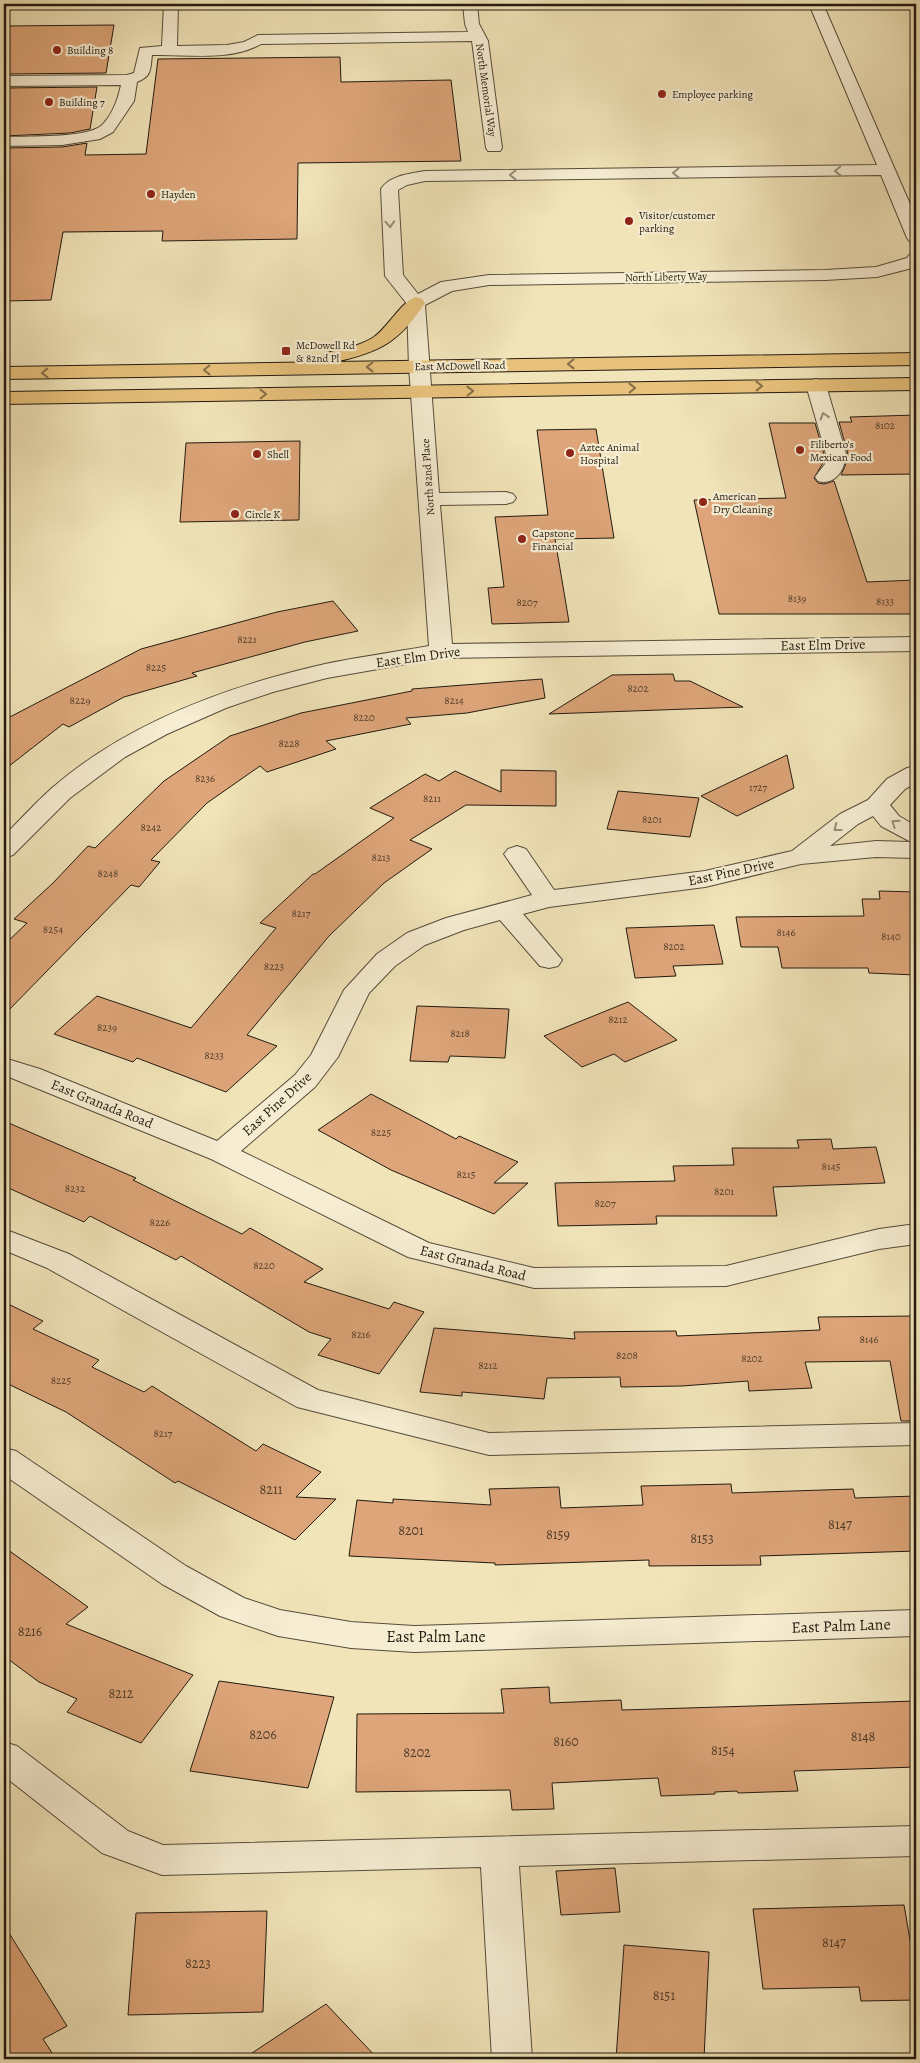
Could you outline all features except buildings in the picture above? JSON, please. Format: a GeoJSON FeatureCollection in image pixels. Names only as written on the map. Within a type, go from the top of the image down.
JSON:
{"type":"FeatureCollection","features":[{"type":"Feature","properties":{"kind":"main road"},"geometry":{"type":"LineString","coordinates":[[278,369],[361,351],[375,346],[391,335],[416,303]]}},
{"type":"Feature","properties":{"kind":"main road"},"geometry":{"type":"LineString","coordinates":[[638,363],[898,346],[916,343]]}},
{"type":"Feature","properties":{"kind":"main road","name":"East McDowell Road"},"geometry":{"type":"LineString","coordinates":[[4,374],[916,359]]}},
{"type":"Feature","properties":{"kind":"main road","name":"East McDowell Road"},"geometry":{"type":"LineString","coordinates":[[4,398],[916,384]]}},
{"type":"Feature","properties":{"kind":"street","name":"North Memorial Way"},"geometry":{"type":"LineString","coordinates":[[470,4],[472,24],[478,36],[482,53],[494,148]]}},
{"type":"Feature","properties":{"kind":"street"},"geometry":{"type":"LineString","coordinates":[[816,4],[915,233]]}},
{"type":"Feature","properties":{"kind":"street"},"geometry":{"type":"LineString","coordinates":[[169,50],[171,7]]}},
{"type":"Feature","properties":{"kind":"street"},"geometry":{"type":"LineString","coordinates":[[4,81],[130,80],[141,75],[145,51],[240,48],[252,45],[258,40],[478,36]]}},
{"type":"Feature","properties":{"kind":"street"},"geometry":{"type":"LineString","coordinates":[[8,142],[62,140],[94,136],[107,129],[126,101],[130,80]]}},
{"type":"Feature","properties":{"kind":"street"},"geometry":{"type":"LineString","coordinates":[[416,303],[394,276],[391,241],[388,190],[394,184],[408,179],[425,176],[887,170]]}},
{"type":"Feature","properties":{"kind":"street","name":"North Liberty Way"},"geometry":{"type":"LineString","coordinates":[[416,303],[447,286],[489,280],[869,273],[914,262],[916,258]]}},
{"type":"Feature","properties":{"kind":"street","name":"North 82nd Place"},"geometry":{"type":"LineString","coordinates":[[416,303],[419,367],[441,650]]}},
{"type":"Feature","properties":{"kind":"street"},"geometry":{"type":"LineString","coordinates":[[816,385],[836,454],[835,465],[825,477]]}},
{"type":"Feature","properties":{"kind":"street"},"geometry":{"type":"LineString","coordinates":[[429,499],[506,498]]}},
{"type":"Feature","properties":{"kind":"street","name":"East Elm Drive"},"geometry":{"type":"LineString","coordinates":[[4,850],[61,793],[117,752],[160,729],[218,703],[265,687],[326,671],[441,650],[916,644]]}},
{"type":"Feature","properties":{"kind":"street"},"geometry":{"type":"LineString","coordinates":[[801,856],[849,819],[877,805],[896,784],[916,773]]}},
{"type":"Feature","properties":{"kind":"street"},"geometry":{"type":"LineString","coordinates":[[877,805],[890,821],[916,836]]}},
{"type":"Feature","properties":{"kind":"street","name":"East Pine Drive"},"geometry":{"type":"LineString","coordinates":[[221,1153],[305,1082],[324,1057],[357,990],[386,960],[416,939],[455,924],[547,898],[705,880],[801,856],[876,849],[916,850]]}},
{"type":"Feature","properties":{"kind":"street"},"geometry":{"type":"LineString","coordinates":[[517,854],[547,898]]}},
{"type":"Feature","properties":{"kind":"street"},"geometry":{"type":"LineString","coordinates":[[506,910],[549,960]]}},
{"type":"Feature","properties":{"kind":"street","name":"East Granada Road"},"geometry":{"type":"LineString","coordinates":[[4,1066],[221,1153],[419,1250],[534,1278],[726,1276],[878,1239],[916,1234]]}},
{"type":"Feature","properties":{"kind":"street"},"geometry":{"type":"LineString","coordinates":[[4,1239],[58,1261],[308,1399],[489,1444],[916,1434]]}},
{"type":"Feature","properties":{"kind":"street","name":"East Palm Lane"},"geometry":{"type":"LineString","coordinates":[[4,1459],[174,1575],[232,1607],[278,1623],[351,1636],[414,1639],[916,1623]]}},
{"type":"Feature","properties":{"kind":"street"},"geometry":{"type":"LineString","coordinates":[[4,1756],[115,1842],[162,1860],[916,1841]]}},
{"type":"Feature","properties":{"kind":"street"},"geometry":{"type":"LineString","coordinates":[[499,1851],[512,2059]]}},
{"type":"Feature","properties":{"kind":"place","name":"Building 8"},"geometry":{"type":"Point","coordinates":[57,50]}},
{"type":"Feature","properties":{"kind":"place","name":"Employee parking"},"geometry":{"type":"Point","coordinates":[662,94]}},
{"type":"Feature","properties":{"kind":"place","name":"Building 7"},"geometry":{"type":"Point","coordinates":[49,102]}},
{"type":"Feature","properties":{"kind":"place","name":"Hayden"},"geometry":{"type":"Point","coordinates":[151,194]}},
{"type":"Feature","properties":{"kind":"place","name":"Visitor/customer parking"},"geometry":{"type":"Point","coordinates":[629,221]}},
{"type":"Feature","properties":{"kind":"place","name":"McDowell Rd & 82nd Pl"},"geometry":{"type":"Point","coordinates":[286,351]}},
{"type":"Feature","properties":{"kind":"place","name":"Filiberto's Mexican Food"},"geometry":{"type":"Point","coordinates":[800,450]}},
{"type":"Feature","properties":{"kind":"place","name":"Aztec Animal Hospital"},"geometry":{"type":"Point","coordinates":[570,453]}},
{"type":"Feature","properties":{"kind":"place","name":"Shell"},"geometry":{"type":"Point","coordinates":[257,454]}},
{"type":"Feature","properties":{"kind":"place","name":"American Dry Cleaning"},"geometry":{"type":"Point","coordinates":[703,502]}},
{"type":"Feature","properties":{"kind":"place","name":"Circle K"},"geometry":{"type":"Point","coordinates":[235,514]}},
{"type":"Feature","properties":{"kind":"place","name":"Capstone Financial"},"geometry":{"type":"Point","coordinates":[522,539]}}]}
